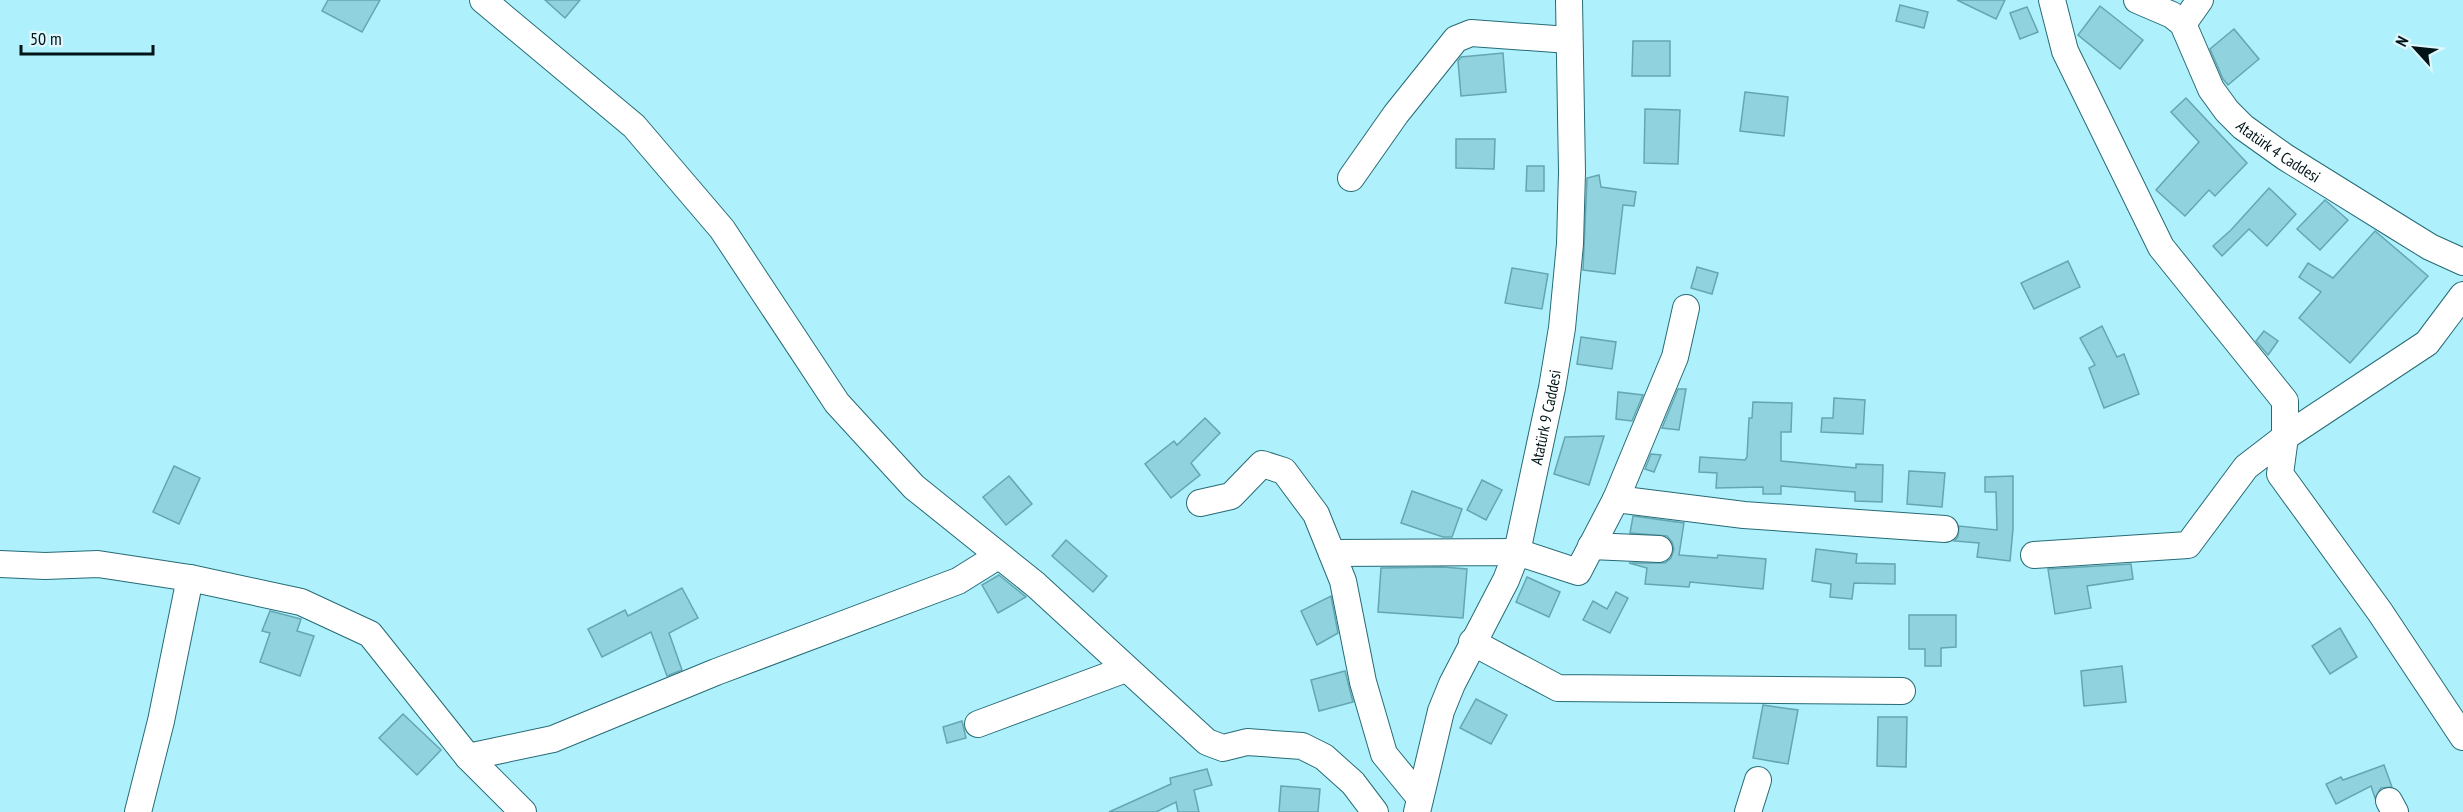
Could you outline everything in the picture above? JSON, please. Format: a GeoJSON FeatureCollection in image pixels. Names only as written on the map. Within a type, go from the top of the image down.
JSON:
{"type":"FeatureCollection","features":[{"type":"Feature","properties":{"kind":"street"},"geometry":{"type":"LineString","coordinates":[[483,0],[634,126],[722,229],[837,403],[914,487],[1036,585],[1207,742],[1223,748],[1247,742],[1302,746],[1324,757],[1353,783],[1375,812]]}},
{"type":"Feature","properties":{"kind":"street","name":"Atatürk 9 Caddesi"},"geometry":{"type":"LineString","coordinates":[[1418,805],[1441,711],[1472,642],[1506,580],[1517,552],[1552,388],[1567,284],[1572,200],[1569,0]]}},
{"type":"Feature","properties":{"kind":"street"},"geometry":{"type":"LineString","coordinates":[[2052,0],[2065,51],[2161,247],[2285,401],[2285,437],[2280,474],[2380,612],[2463,736]]}},
{"type":"Feature","properties":{"kind":"street"},"geometry":{"type":"LineString","coordinates":[[2137,0],[2172,15],[2182,24],[2200,0]]}},
{"type":"Feature","properties":{"kind":"street","name":"Atatürk 4 Caddesi"},"geometry":{"type":"LineString","coordinates":[[2182,24],[2211,89],[2227,111],[2243,127],[2284,157],[2430,247],[2463,262]]}},
{"type":"Feature","properties":{"kind":"street"},"geometry":{"type":"LineString","coordinates":[[1351,178],[1396,114],[1455,39],[1472,33],[1569,40]]}},
{"type":"Feature","properties":{"kind":"street"},"geometry":{"type":"LineString","coordinates":[[2034,555],[2188,545],[2246,467],[2285,437],[2427,343],[2463,295]]}},
{"type":"Feature","properties":{"kind":"street"},"geometry":{"type":"LineString","coordinates":[[1332,553],[1517,552],[1578,572],[1616,499],[1675,357],[1686,308]]}},
{"type":"Feature","properties":{"kind":"street"},"geometry":{"type":"LineString","coordinates":[[1200,503],[1231,496],[1262,464],[1284,471],[1317,514],[1343,581],[1363,682],[1384,754],[1418,805]]}},
{"type":"Feature","properties":{"kind":"street"},"geometry":{"type":"LineString","coordinates":[[1616,499],[1744,514],[1945,529]]}},
{"type":"Feature","properties":{"kind":"street"},"geometry":{"type":"LineString","coordinates":[[1591,546],[1659,549]]}},
{"type":"Feature","properties":{"kind":"street"},"geometry":{"type":"LineString","coordinates":[[468,757],[553,739],[716,672],[958,580],[998,556]]}},
{"type":"Feature","properties":{"kind":"street"},"geometry":{"type":"LineString","coordinates":[[0,564],[45,566],[98,564],[190,578],[301,602],[370,634],[468,757],[523,812]]}},
{"type":"Feature","properties":{"kind":"street"},"geometry":{"type":"LineString","coordinates":[[138,812],[161,721],[190,578]]}},
{"type":"Feature","properties":{"kind":"street"},"geometry":{"type":"LineString","coordinates":[[1472,642],[1558,688],[1902,691]]}},
{"type":"Feature","properties":{"kind":"street"},"geometry":{"type":"LineString","coordinates":[[978,724],[1126,669]]}},
{"type":"Feature","properties":{"kind":"street"},"geometry":{"type":"LineString","coordinates":[[1748,812],[1758,780]]}},
{"type":"Feature","properties":{"kind":"building"},"geometry":{"type":"Polygon","coordinates":[[[328,0],[380,0],[362,32],[322,11],[328,0]]]}},
{"type":"Feature","properties":{"kind":"building"},"geometry":{"type":"Polygon","coordinates":[[[545,0],[580,0],[565,18],[545,0]]]}},
{"type":"Feature","properties":{"kind":"building"},"geometry":{"type":"Polygon","coordinates":[[[1957,0],[2005,0],[1996,19],[1957,0]]]}},
{"type":"Feature","properties":{"kind":"building"},"geometry":{"type":"Polygon","coordinates":[[[1900,5],[1928,12],[1924,28],[1896,21],[1900,5]]]}},
{"type":"Feature","properties":{"kind":"building"},"geometry":{"type":"Polygon","coordinates":[[[2100,6],[2143,40],[2120,69],[2078,35],[2100,6]]]}},
{"type":"Feature","properties":{"kind":"building"},"geometry":{"type":"Polygon","coordinates":[[[2027,7],[2038,32],[2020,39],[2010,13],[2027,7]]]}},
{"type":"Feature","properties":{"kind":"building"},"geometry":{"type":"Polygon","coordinates":[[[2234,29],[2259,59],[2228,85],[2210,49],[2234,29]]]}},
{"type":"Feature","properties":{"kind":"building"},"geometry":{"type":"Polygon","coordinates":[[[1633,41],[1670,41],[1670,76],[1632,76],[1633,41]]]}},
{"type":"Feature","properties":{"kind":"building"},"geometry":{"type":"Polygon","coordinates":[[[1503,53],[1506,92],[1461,96],[1458,61],[1461,57],[1503,53]]]}},
{"type":"Feature","properties":{"kind":"building"},"geometry":{"type":"Polygon","coordinates":[[[1745,92],[1788,97],[1784,136],[1740,131],[1745,92]]]}},
{"type":"Feature","properties":{"kind":"building"},"geometry":{"type":"Polygon","coordinates":[[[2186,98],[2247,163],[2215,196],[2209,190],[2185,216],[2156,190],[2199,142],[2171,112],[2186,98]]]}},
{"type":"Feature","properties":{"kind":"building"},"geometry":{"type":"Polygon","coordinates":[[[1645,109],[1680,110],[1678,164],[1644,163],[1645,109]]]}},
{"type":"Feature","properties":{"kind":"building"},"geometry":{"type":"Polygon","coordinates":[[[1456,139],[1495,139],[1494,169],[1456,168],[1456,139]]]}},
{"type":"Feature","properties":{"kind":"building"},"geometry":{"type":"Polygon","coordinates":[[[1527,166],[1544,166],[1544,191],[1526,191],[1527,166]]]}},
{"type":"Feature","properties":{"kind":"building"},"geometry":{"type":"Polygon","coordinates":[[[1599,175],[1601,187],[1636,192],[1634,206],[1623,205],[1615,274],[1583,270],[1587,178],[1599,175]]]}},
{"type":"Feature","properties":{"kind":"building"},"geometry":{"type":"Polygon","coordinates":[[[2269,188],[2296,214],[2267,246],[2249,229],[2222,256],[2213,246],[2231,230],[2269,188]]]}},
{"type":"Feature","properties":{"kind":"building"},"geometry":{"type":"Polygon","coordinates":[[[2325,200],[2348,220],[2320,250],[2297,229],[2325,200]]]}},
{"type":"Feature","properties":{"kind":"building"},"geometry":{"type":"Polygon","coordinates":[[[2375,231],[2428,276],[2350,363],[2299,318],[2321,292],[2299,277],[2308,263],[2333,278],[2375,231]]]}},
{"type":"Feature","properties":{"kind":"building"},"geometry":{"type":"Polygon","coordinates":[[[2068,261],[2080,287],[2034,309],[2021,283],[2068,261]]]}},
{"type":"Feature","properties":{"kind":"building"},"geometry":{"type":"Polygon","coordinates":[[[1697,267],[1718,273],[1712,294],[1691,288],[1697,267]]]}},
{"type":"Feature","properties":{"kind":"building"},"geometry":{"type":"Polygon","coordinates":[[[1512,268],[1548,274],[1542,309],[1505,303],[1512,268]]]}},
{"type":"Feature","properties":{"kind":"building"},"geometry":{"type":"Polygon","coordinates":[[[2102,326],[2117,357],[2124,354],[2139,394],[2104,408],[2089,368],[2095,365],[2080,338],[2102,326]]]}},
{"type":"Feature","properties":{"kind":"building"},"geometry":{"type":"Polygon","coordinates":[[[2264,331],[2278,341],[2268,355],[2256,341],[2264,331]]]}},
{"type":"Feature","properties":{"kind":"building"},"geometry":{"type":"Polygon","coordinates":[[[1581,337],[1616,342],[1612,369],[1577,364],[1581,337]]]}},
{"type":"Feature","properties":{"kind":"building"},"geometry":{"type":"Polygon","coordinates":[[[1678,389],[1686,389],[1679,430],[1662,428],[1678,389]]]}},
{"type":"Feature","properties":{"kind":"building"},"geometry":{"type":"Polygon","coordinates":[[[1618,392],[1643,395],[1632,421],[1616,419],[1618,392]]]}},
{"type":"Feature","properties":{"kind":"building"},"geometry":{"type":"Polygon","coordinates":[[[1834,398],[1865,400],[1863,434],[1821,432],[1822,418],[1833,418],[1834,398]]]}},
{"type":"Feature","properties":{"kind":"building"},"geometry":{"type":"Polygon","coordinates":[[[1753,402],[1792,403],[1791,432],[1781,432],[1781,461],[1856,468],[1856,464],[1883,465],[1882,502],[1855,501],[1855,492],[1781,486],[1781,494],[1763,494],[1763,487],[1716,488],[1717,473],[1699,472],[1700,457],[1745,460],[1753,402]]]}},
{"type":"Feature","properties":{"kind":"building"},"geometry":{"type":"Polygon","coordinates":[[[1205,418],[1220,433],[1191,463],[1200,475],[1171,498],[1145,464],[1174,441],[1177,445],[1205,418]]]}},
{"type":"Feature","properties":{"kind":"building"},"geometry":{"type":"Polygon","coordinates":[[[1604,436],[1589,485],[1554,474],[1565,437],[1604,436]]]}},
{"type":"Feature","properties":{"kind":"building"},"geometry":{"type":"Polygon","coordinates":[[[1651,454],[1661,455],[1654,472],[1645,469],[1651,454]]]}},
{"type":"Feature","properties":{"kind":"building"},"geometry":{"type":"Polygon","coordinates":[[[174,466],[200,478],[179,524],[153,512],[174,466]]]}},
{"type":"Feature","properties":{"kind":"building"},"geometry":{"type":"Polygon","coordinates":[[[1909,471],[1945,473],[1942,507],[1907,504],[1909,471]]]}},
{"type":"Feature","properties":{"kind":"building"},"geometry":{"type":"Polygon","coordinates":[[[1009,476],[1032,504],[1006,525],[983,497],[1009,476]]]}},
{"type":"Feature","properties":{"kind":"building"},"geometry":{"type":"Polygon","coordinates":[[[2013,476],[2013,529],[2010,561],[1977,557],[1979,543],[1954,541],[1958,537],[1959,526],[1997,530],[1996,492],[1985,492],[1985,477],[2013,476]]]}},
{"type":"Feature","properties":{"kind":"building"},"geometry":{"type":"Polygon","coordinates":[[[1482,480],[1502,490],[1486,520],[1467,510],[1482,480]]]}},
{"type":"Feature","properties":{"kind":"building"},"geometry":{"type":"Polygon","coordinates":[[[1412,491],[1462,509],[1452,537],[1443,537],[1401,523],[1412,491]]]}},
{"type":"Feature","properties":{"kind":"building"},"geometry":{"type":"Polygon","coordinates":[[[1633,516],[1684,523],[1679,555],[1766,559],[1763,589],[1690,582],[1689,587],[1645,584],[1647,568],[1629,563],[1665,563],[1671,558],[1674,549],[1667,536],[1630,533],[1633,516]]]}},
{"type":"Feature","properties":{"kind":"building"},"geometry":{"type":"Polygon","coordinates":[[[1066,540],[1107,576],[1093,592],[1052,556],[1066,540]]]}},
{"type":"Feature","properties":{"kind":"building"},"geometry":{"type":"Polygon","coordinates":[[[1816,549],[1857,554],[1856,563],[1895,564],[1895,584],[1854,583],[1852,599],[1830,597],[1831,584],[1812,581],[1816,549]]]}},
{"type":"Feature","properties":{"kind":"building"},"geometry":{"type":"Polygon","coordinates":[[[2131,564],[2133,579],[2087,586],[2091,608],[2055,614],[2048,569],[2131,564]]]}},
{"type":"Feature","properties":{"kind":"building"},"geometry":{"type":"Polygon","coordinates":[[[1381,568],[1467,569],[1463,618],[1378,612],[1381,568]]]}},
{"type":"Feature","properties":{"kind":"building"},"geometry":{"type":"Polygon","coordinates":[[[999,575],[1026,597],[998,613],[982,585],[999,575]]]}},
{"type":"Feature","properties":{"kind":"building"},"geometry":{"type":"Polygon","coordinates":[[[1527,577],[1560,592],[1549,617],[1516,602],[1527,577]]]}},
{"type":"Feature","properties":{"kind":"building"},"geometry":{"type":"Polygon","coordinates":[[[682,588],[698,618],[669,633],[682,670],[667,676],[651,632],[602,657],[588,629],[625,610],[628,616],[682,588]]]}},
{"type":"Feature","properties":{"kind":"building"},"geometry":{"type":"Polygon","coordinates":[[[1616,592],[1628,598],[1610,633],[1583,620],[1593,601],[1607,609],[1616,592]]]}},
{"type":"Feature","properties":{"kind":"building"},"geometry":{"type":"Polygon","coordinates":[[[1331,596],[1338,633],[1317,645],[1301,611],[1331,596]]]}},
{"type":"Feature","properties":{"kind":"building"},"geometry":{"type":"Polygon","coordinates":[[[270,611],[301,619],[297,631],[314,636],[300,676],[260,662],[270,633],[262,631],[270,611]]]}},
{"type":"Feature","properties":{"kind":"building"},"geometry":{"type":"Polygon","coordinates":[[[1909,615],[1956,615],[1956,647],[1941,648],[1941,666],[1925,666],[1925,649],[1909,649],[1909,615]]]}},
{"type":"Feature","properties":{"kind":"building"},"geometry":{"type":"Polygon","coordinates":[[[2340,628],[2357,657],[2330,674],[2312,646],[2340,628]]]}},
{"type":"Feature","properties":{"kind":"building"},"geometry":{"type":"Polygon","coordinates":[[[2122,666],[2126,702],[2084,706],[2081,671],[2122,666]]]}},
{"type":"Feature","properties":{"kind":"building"},"geometry":{"type":"Polygon","coordinates":[[[1345,671],[1353,702],[1319,711],[1311,680],[1345,671]]]}},
{"type":"Feature","properties":{"kind":"building"},"geometry":{"type":"Polygon","coordinates":[[[1476,699],[1507,715],[1491,744],[1460,728],[1476,699]]]}},
{"type":"Feature","properties":{"kind":"building"},"geometry":{"type":"Polygon","coordinates":[[[1763,705],[1798,710],[1788,764],[1753,758],[1763,705]]]}},
{"type":"Feature","properties":{"kind":"building"},"geometry":{"type":"Polygon","coordinates":[[[403,714],[441,750],[417,775],[379,738],[403,714]]]}},
{"type":"Feature","properties":{"kind":"building"},"geometry":{"type":"Polygon","coordinates":[[[1878,717],[1907,717],[1906,767],[1877,766],[1878,717]]]}},
{"type":"Feature","properties":{"kind":"building"},"geometry":{"type":"Polygon","coordinates":[[[962,721],[966,738],[947,743],[943,727],[962,721]]]}},
{"type":"Feature","properties":{"kind":"building"},"geometry":{"type":"Polygon","coordinates":[[[2384,765],[2392,787],[2381,788],[2375,798],[2371,786],[2336,804],[2326,784],[2341,777],[2343,780],[2384,765]]]}},
{"type":"Feature","properties":{"kind":"building"},"geometry":{"type":"Polygon","coordinates":[[[1207,769],[1212,785],[1194,790],[1199,812],[1178,812],[1176,802],[1156,812],[1109,812],[1171,784],[1170,778],[1207,769]]]}},
{"type":"Feature","properties":{"kind":"building"},"geometry":{"type":"Polygon","coordinates":[[[1281,786],[1320,789],[1318,812],[1279,812],[1281,786]]]}}]}
